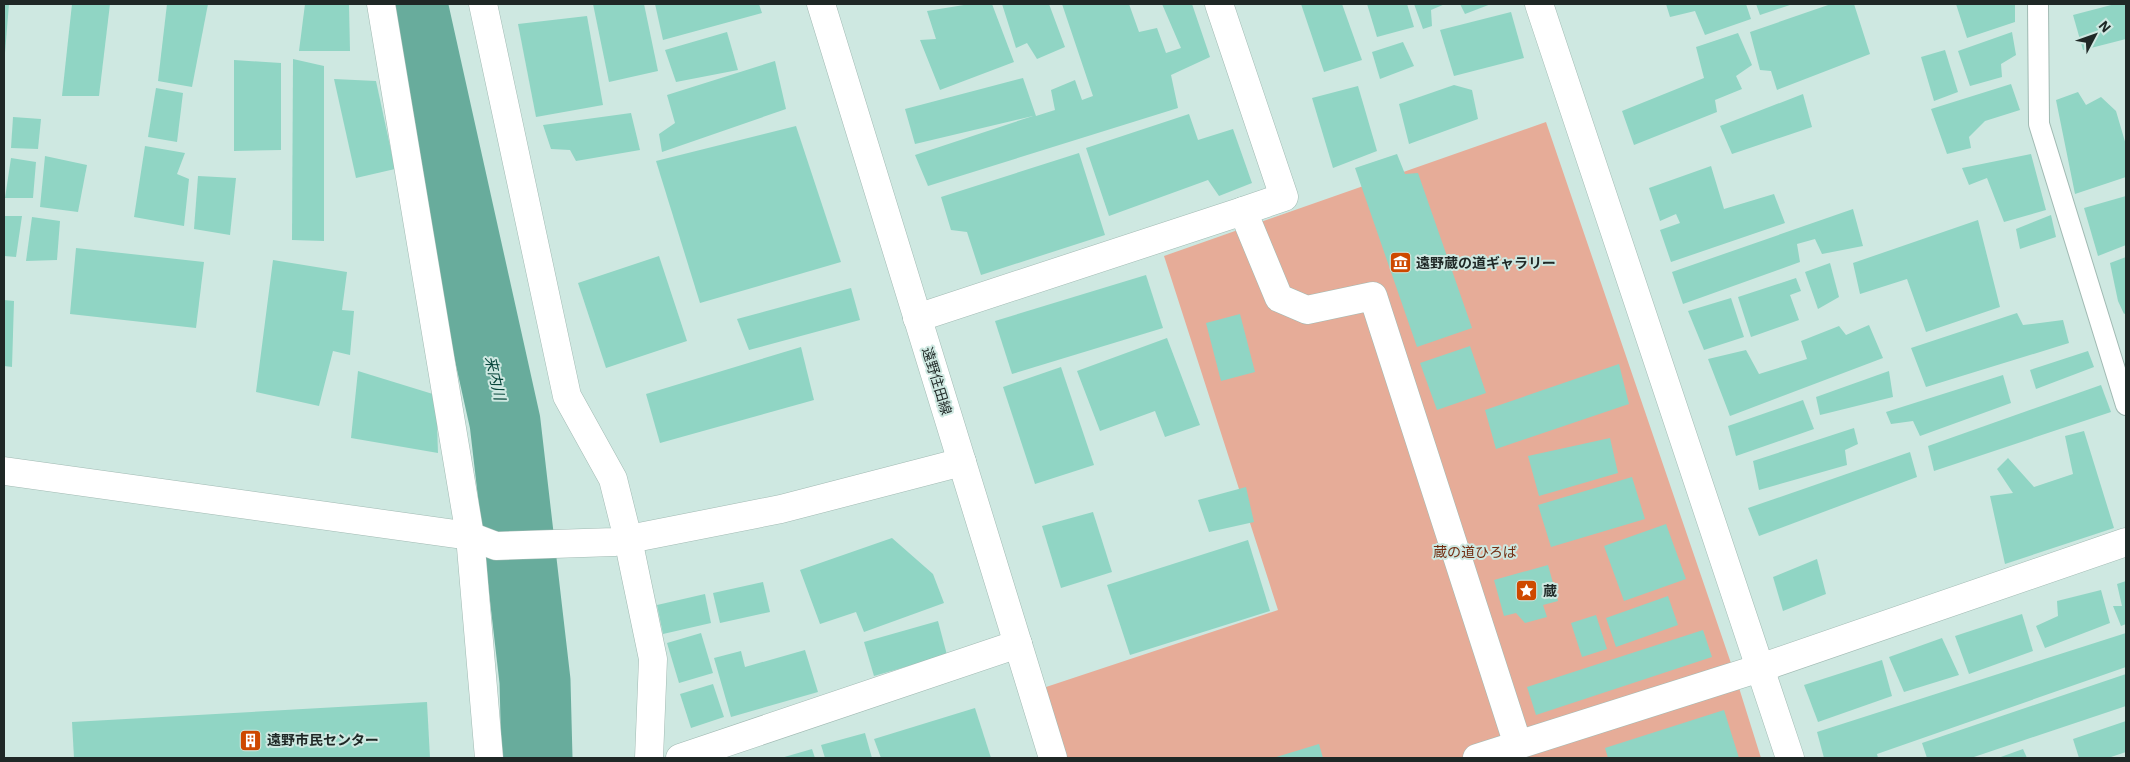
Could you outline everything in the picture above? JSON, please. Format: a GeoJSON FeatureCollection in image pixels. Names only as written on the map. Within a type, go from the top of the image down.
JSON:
{"type":"FeatureCollection","features":[{"type":"Feature","properties":{"kind":"street"},"geometry":{"type":"LineString","coordinates":[[381,4],[470,536],[489,758]]}},
{"type":"Feature","properties":{"kind":"street"},"geometry":{"type":"LineString","coordinates":[[483,4],[567,396],[612,479],[621,541],[653,659],[648,758]]}},
{"type":"Feature","properties":{"kind":"street","name":"遠野住田線"},"geometry":{"type":"LineString","coordinates":[[821,4],[1054,758]]}},
{"type":"Feature","properties":{"kind":"street"},"geometry":{"type":"LineString","coordinates":[[917,318],[1284,197],[1219,4]]}},
{"type":"Feature","properties":{"kind":"street"},"geometry":{"type":"LineString","coordinates":[[1539,4],[1790,758]]}},
{"type":"Feature","properties":{"kind":"street"},"geometry":{"type":"LineString","coordinates":[[1243,210],[1278,298],[1307,310],[1373,296],[1518,745]]}},
{"type":"Feature","properties":{"kind":"street"},"geometry":{"type":"LineString","coordinates":[[4,471],[470,536],[496,546],[621,541],[781,509],[962,462]]}},
{"type":"Feature","properties":{"kind":"street"},"geometry":{"type":"LineString","coordinates":[[1478,758],[1760,668],[2126,542]]}},
{"type":"Feature","properties":{"kind":"street"},"geometry":{"type":"LineString","coordinates":[[680,758],[1018,644]]}},
{"type":"Feature","properties":{"kind":"lane"},"geometry":{"type":"LineString","coordinates":[[2038,4],[2039,124],[2126,405]]}},
{"type":"Feature","properties":{"kind":"green space","name":"蔵の道ひろば"},"geometry":{"type":"Polygon","coordinates":[[[1546,122],[1735,675],[1761,758],[1053,758],[1034,691],[1278,610],[1164,256],[1546,122]]]}},
{"type":"Feature","properties":{"kind":"building"},"geometry":{"type":"Polygon","coordinates":[[[4,4],[9,4],[5,53],[4,53],[4,4]]]}},
{"type":"Feature","properties":{"kind":"building"},"geometry":{"type":"Polygon","coordinates":[[[72,4],[110,4],[99,96],[62,96],[72,4]]]}},
{"type":"Feature","properties":{"kind":"building"},"geometry":{"type":"Polygon","coordinates":[[[167,4],[208,4],[192,87],[158,81],[167,4]]]}},
{"type":"Feature","properties":{"kind":"building"},"geometry":{"type":"Polygon","coordinates":[[[305,4],[349,4],[350,51],[299,51],[305,4]]]}},
{"type":"Feature","properties":{"kind":"building"},"geometry":{"type":"Polygon","coordinates":[[[593,4],[644,4],[658,71],[609,82],[593,4]]]}},
{"type":"Feature","properties":{"kind":"building"},"geometry":{"type":"Polygon","coordinates":[[[655,4],[759,4],[762,13],[663,40],[655,4]]]}},
{"type":"Feature","properties":{"kind":"building"},"geometry":{"type":"Polygon","coordinates":[[[970,4],[992,4],[1014,62],[940,90],[920,40],[936,39],[927,11],[970,4]]]}},
{"type":"Feature","properties":{"kind":"building"},"geometry":{"type":"Polygon","coordinates":[[[1002,4],[1049,4],[1065,47],[1037,59],[1027,43],[1016,48],[1002,4]]]}},
{"type":"Feature","properties":{"kind":"building"},"geometry":{"type":"Polygon","coordinates":[[[1062,4],[1129,4],[1139,32],[1157,28],[1166,53],[1181,48],[1162,4],[1192,4],[1210,57],[1171,75],[1178,108],[928,186],[915,155],[1033,116],[915,144],[905,109],[1023,78],[1036,116],[1055,110],[1051,90],[1075,80],[1082,100],[1093,96],[1062,4]]]}},
{"type":"Feature","properties":{"kind":"building"},"geometry":{"type":"Polygon","coordinates":[[[1301,4],[1342,4],[1362,60],[1324,72],[1301,4]]]}},
{"type":"Feature","properties":{"kind":"building"},"geometry":{"type":"Polygon","coordinates":[[[1367,4],[1407,4],[1414,27],[1377,37],[1367,4]]]}},
{"type":"Feature","properties":{"kind":"building"},"geometry":{"type":"Polygon","coordinates":[[[1414,4],[1445,4],[1431,10],[1432,26],[1423,29],[1414,4]]]}},
{"type":"Feature","properties":{"kind":"building"},"geometry":{"type":"Polygon","coordinates":[[[1460,4],[1491,4],[1465,14],[1460,4]]]}},
{"type":"Feature","properties":{"kind":"building"},"geometry":{"type":"Polygon","coordinates":[[[1666,4],[1746,4],[1751,19],[1705,35],[1695,11],[1670,17],[1666,4]]]}},
{"type":"Feature","properties":{"kind":"building"},"geometry":{"type":"Polygon","coordinates":[[[1756,4],[1793,4],[1760,15],[1756,4]]]}},
{"type":"Feature","properties":{"kind":"building"},"geometry":{"type":"Polygon","coordinates":[[[1831,4],[1854,4],[1870,54],[1777,90],[1771,71],[1760,70],[1750,32],[1831,4]]]}},
{"type":"Feature","properties":{"kind":"building"},"geometry":{"type":"Polygon","coordinates":[[[1956,4],[2015,4],[2015,22],[1967,38],[1956,4]]]}},
{"type":"Feature","properties":{"kind":"building"},"geometry":{"type":"Polygon","coordinates":[[[2115,4],[2126,4],[2126,39],[2083,50],[2073,15],[2115,4]]]}},
{"type":"Feature","properties":{"kind":"building"},"geometry":{"type":"Polygon","coordinates":[[[1511,12],[1524,58],[1454,76],[1440,30],[1511,12]]]}},
{"type":"Feature","properties":{"kind":"building"},"geometry":{"type":"Polygon","coordinates":[[[587,16],[603,105],[536,117],[518,24],[587,16]]]}},
{"type":"Feature","properties":{"kind":"building"},"geometry":{"type":"Polygon","coordinates":[[[727,32],[738,70],[676,82],[665,50],[727,32]]]}},
{"type":"Feature","properties":{"kind":"building"},"geometry":{"type":"Polygon","coordinates":[[[2012,32],[2016,55],[2001,64],[2002,77],[1970,86],[1958,51],[2012,32]]]}},
{"type":"Feature","properties":{"kind":"building"},"geometry":{"type":"Polygon","coordinates":[[[1738,33],[1752,65],[1736,76],[1742,89],[1715,100],[1717,112],[1634,145],[1622,111],[1704,78],[1696,47],[1738,33]]]}},
{"type":"Feature","properties":{"kind":"building"},"geometry":{"type":"Polygon","coordinates":[[[1403,42],[1414,66],[1380,79],[1372,52],[1403,42]]]}},
{"type":"Feature","properties":{"kind":"building"},"geometry":{"type":"Polygon","coordinates":[[[1945,50],[1958,92],[1934,101],[1921,57],[1945,50]]]}},
{"type":"Feature","properties":{"kind":"building"},"geometry":{"type":"Polygon","coordinates":[[[293,59],[324,66],[324,241],[292,240],[293,59]]]}},
{"type":"Feature","properties":{"kind":"building"},"geometry":{"type":"Polygon","coordinates":[[[234,60],[281,63],[281,150],[234,151],[234,60]]]}},
{"type":"Feature","properties":{"kind":"building"},"geometry":{"type":"Polygon","coordinates":[[[775,61],[786,109],[662,152],[659,134],[675,123],[667,95],[775,61]]]}},
{"type":"Feature","properties":{"kind":"building"},"geometry":{"type":"Polygon","coordinates":[[[334,79],[376,81],[395,169],[356,178],[334,79]]]}},
{"type":"Feature","properties":{"kind":"building"},"geometry":{"type":"Polygon","coordinates":[[[2011,84],[2020,110],[1985,121],[1969,137],[1971,148],[1947,154],[1931,109],[2011,84]]]}},
{"type":"Feature","properties":{"kind":"building"},"geometry":{"type":"Polygon","coordinates":[[[1454,85],[1472,90],[1478,119],[1409,144],[1399,104],[1454,85]]]}},
{"type":"Feature","properties":{"kind":"building"},"geometry":{"type":"Polygon","coordinates":[[[1358,86],[1377,151],[1333,168],[1312,98],[1358,86]]]}},
{"type":"Feature","properties":{"kind":"building"},"geometry":{"type":"Polygon","coordinates":[[[156,88],[183,93],[177,142],[148,137],[156,88]]]}},
{"type":"Feature","properties":{"kind":"building"},"geometry":{"type":"Polygon","coordinates":[[[2078,92],[2086,105],[2101,97],[2116,111],[2126,145],[2126,177],[2075,194],[2056,100],[2078,92]]]}},
{"type":"Feature","properties":{"kind":"building"},"geometry":{"type":"Polygon","coordinates":[[[1803,94],[1812,127],[1732,154],[1720,126],[1803,94]]]}},
{"type":"Feature","properties":{"kind":"building"},"geometry":{"type":"Polygon","coordinates":[[[631,113],[640,150],[576,161],[570,150],[551,149],[543,125],[631,113]]]}},
{"type":"Feature","properties":{"kind":"building"},"geometry":{"type":"Polygon","coordinates":[[[1189,114],[1198,140],[1233,129],[1252,183],[1219,196],[1208,180],[1109,216],[1086,148],[1189,114]]]}},
{"type":"Feature","properties":{"kind":"building"},"geometry":{"type":"Polygon","coordinates":[[[13,117],[41,119],[38,149],[11,148],[13,117]]]}},
{"type":"Feature","properties":{"kind":"building"},"geometry":{"type":"Polygon","coordinates":[[[796,126],[841,262],[700,303],[656,161],[796,126]]]}},
{"type":"Feature","properties":{"kind":"building"},"geometry":{"type":"Polygon","coordinates":[[[145,146],[185,153],[177,174],[189,179],[184,226],[134,217],[145,146]]]}},
{"type":"Feature","properties":{"kind":"building"},"geometry":{"type":"Polygon","coordinates":[[[1079,153],[1105,235],[981,275],[967,232],[951,230],[941,197],[1079,153]]]}},
{"type":"Feature","properties":{"kind":"building"},"geometry":{"type":"Polygon","coordinates":[[[1397,154],[1405,174],[1418,173],[1472,328],[1417,347],[1355,168],[1397,154]]]}},
{"type":"Feature","properties":{"kind":"building"},"geometry":{"type":"Polygon","coordinates":[[[2031,154],[2046,210],[2004,222],[1987,178],[1969,185],[1962,168],[2031,154]]]}},
{"type":"Feature","properties":{"kind":"building"},"geometry":{"type":"Polygon","coordinates":[[[45,156],[87,165],[78,212],[40,207],[45,156]]]}},
{"type":"Feature","properties":{"kind":"building"},"geometry":{"type":"Polygon","coordinates":[[[11,158],[36,162],[33,198],[5,198],[11,158]]]}},
{"type":"Feature","properties":{"kind":"building"},"geometry":{"type":"Polygon","coordinates":[[[1711,166],[1724,209],[1774,194],[1785,223],[1671,262],[1660,230],[1680,223],[1676,214],[1660,221],[1649,188],[1711,166]]]}},
{"type":"Feature","properties":{"kind":"building"},"geometry":{"type":"Polygon","coordinates":[[[198,176],[236,178],[230,235],[194,229],[198,176]]]}},
{"type":"Feature","properties":{"kind":"building"},"geometry":{"type":"Polygon","coordinates":[[[2126,196],[2126,245],[2098,256],[2084,208],[2126,196]]]}},
{"type":"Feature","properties":{"kind":"building"},"geometry":{"type":"Polygon","coordinates":[[[1853,209],[1863,246],[1822,254],[1815,239],[1797,244],[1800,262],[1683,304],[1672,272],[1853,209]]]}},
{"type":"Feature","properties":{"kind":"building"},"geometry":{"type":"Polygon","coordinates":[[[2051,215],[2056,237],[2020,249],[2016,229],[2051,215]]]}},
{"type":"Feature","properties":{"kind":"building"},"geometry":{"type":"Polygon","coordinates":[[[4,216],[22,216],[16,257],[4,256],[4,216]]]}},
{"type":"Feature","properties":{"kind":"building"},"geometry":{"type":"Polygon","coordinates":[[[32,217],[60,221],[57,260],[26,261],[32,217]]]}},
{"type":"Feature","properties":{"kind":"building"},"geometry":{"type":"Polygon","coordinates":[[[1978,220],[2000,307],[1926,332],[1907,279],[1860,294],[1853,263],[1978,220]]]}},
{"type":"Feature","properties":{"kind":"building"},"geometry":{"type":"Polygon","coordinates":[[[76,248],[204,262],[196,328],[70,314],[76,248]]]}},
{"type":"Feature","properties":{"kind":"building"},"geometry":{"type":"Polygon","coordinates":[[[659,256],[687,341],[606,368],[578,283],[659,256]]]}},
{"type":"Feature","properties":{"kind":"building"},"geometry":{"type":"Polygon","coordinates":[[[2126,257],[2126,313],[2124,314],[2118,301],[2110,263],[2126,257]]]}},
{"type":"Feature","properties":{"kind":"building"},"geometry":{"type":"Polygon","coordinates":[[[273,260],[347,272],[342,310],[354,311],[350,355],[333,351],[319,406],[256,392],[273,260]]]}},
{"type":"Feature","properties":{"kind":"building"},"geometry":{"type":"Polygon","coordinates":[[[1830,263],[1839,297],[1818,309],[1805,272],[1830,263]]]}},
{"type":"Feature","properties":{"kind":"building"},"geometry":{"type":"Polygon","coordinates":[[[1146,275],[1163,328],[1012,374],[995,321],[1146,275]]]}},
{"type":"Feature","properties":{"kind":"building"},"geometry":{"type":"Polygon","coordinates":[[[1796,278],[1801,291],[1790,295],[1799,320],[1751,337],[1738,297],[1796,278]]]}},
{"type":"Feature","properties":{"kind":"building"},"geometry":{"type":"Polygon","coordinates":[[[851,288],[860,320],[749,350],[737,319],[851,288]]]}},
{"type":"Feature","properties":{"kind":"building"},"geometry":{"type":"Polygon","coordinates":[[[1731,298],[1744,337],[1704,350],[1688,311],[1731,298]]]}},
{"type":"Feature","properties":{"kind":"building"},"geometry":{"type":"Polygon","coordinates":[[[4,300],[14,301],[12,367],[4,366],[4,300]]]}},
{"type":"Feature","properties":{"kind":"building"},"geometry":{"type":"Polygon","coordinates":[[[2017,313],[2023,325],[2063,320],[2069,343],[1926,387],[1911,348],[2017,313]]]}},
{"type":"Feature","properties":{"kind":"building"},"geometry":{"type":"Polygon","coordinates":[[[1240,314],[1255,372],[1221,381],[1206,323],[1240,314]]]}},
{"type":"Feature","properties":{"kind":"building"},"geometry":{"type":"Polygon","coordinates":[[[1869,325],[1883,358],[1730,416],[1708,359],[1746,350],[1759,374],[1807,359],[1801,341],[1839,326],[1846,335],[1869,325]]]}},
{"type":"Feature","properties":{"kind":"building"},"geometry":{"type":"Polygon","coordinates":[[[1167,338],[1200,425],[1165,437],[1155,411],[1100,431],[1077,371],[1167,338]]]}},
{"type":"Feature","properties":{"kind":"building"},"geometry":{"type":"Polygon","coordinates":[[[1470,346],[1486,393],[1437,410],[1420,363],[1470,346]]]}},
{"type":"Feature","properties":{"kind":"building"},"geometry":{"type":"Polygon","coordinates":[[[801,347],[814,400],[660,443],[646,394],[801,347]]]}},
{"type":"Feature","properties":{"kind":"building"},"geometry":{"type":"Polygon","coordinates":[[[2088,351],[2094,367],[2036,389],[2030,370],[2088,351]]]}},
{"type":"Feature","properties":{"kind":"building"},"geometry":{"type":"Polygon","coordinates":[[[1619,364],[1629,404],[1496,449],[1485,410],[1619,364]]]}},
{"type":"Feature","properties":{"kind":"building"},"geometry":{"type":"Polygon","coordinates":[[[1061,367],[1094,465],[1035,484],[1003,387],[1061,367]]]}},
{"type":"Feature","properties":{"kind":"building"},"geometry":{"type":"Polygon","coordinates":[[[358,371],[436,395],[438,453],[351,438],[358,371]]]}},
{"type":"Feature","properties":{"kind":"building"},"geometry":{"type":"Polygon","coordinates":[[[1889,371],[1893,397],[1820,415],[1816,397],[1889,371]]]}},
{"type":"Feature","properties":{"kind":"building"},"geometry":{"type":"Polygon","coordinates":[[[2003,375],[2011,403],[1920,436],[1913,421],[1891,424],[1886,412],[2003,375]]]}},
{"type":"Feature","properties":{"kind":"building"},"geometry":{"type":"Polygon","coordinates":[[[2101,385],[2111,412],[1934,471],[1928,446],[2101,385]]]}},
{"type":"Feature","properties":{"kind":"building"},"geometry":{"type":"Polygon","coordinates":[[[1803,400],[1814,429],[1736,456],[1728,426],[1803,400]]]}},
{"type":"Feature","properties":{"kind":"building"},"geometry":{"type":"Polygon","coordinates":[[[1854,428],[1858,444],[1845,450],[1847,465],[1759,490],[1753,461],[1854,428]]]}},
{"type":"Feature","properties":{"kind":"building"},"geometry":{"type":"Polygon","coordinates":[[[2084,431],[2114,528],[2005,564],[1990,496],[2013,493],[1997,469],[2008,458],[2034,487],[2073,474],[2065,436],[2084,431]]]}},
{"type":"Feature","properties":{"kind":"building"},"geometry":{"type":"Polygon","coordinates":[[[1610,438],[1618,473],[1539,496],[1528,456],[1610,438]]]}},
{"type":"Feature","properties":{"kind":"building"},"geometry":{"type":"Polygon","coordinates":[[[1910,452],[1917,477],[1759,536],[1748,508],[1910,452]]]}},
{"type":"Feature","properties":{"kind":"building"},"geometry":{"type":"Polygon","coordinates":[[[1632,477],[1645,519],[1551,547],[1538,505],[1632,477]]]}},
{"type":"Feature","properties":{"kind":"building"},"geometry":{"type":"Polygon","coordinates":[[[1246,487],[1254,522],[1209,532],[1198,500],[1246,487]]]}},
{"type":"Feature","properties":{"kind":"building"},"geometry":{"type":"Polygon","coordinates":[[[1093,512],[1112,572],[1061,588],[1042,526],[1093,512]]]}},
{"type":"Feature","properties":{"kind":"building"},"geometry":{"type":"Polygon","coordinates":[[[1666,524],[1686,579],[1624,601],[1604,546],[1666,524]]]}},
{"type":"Feature","properties":{"kind":"building"},"geometry":{"type":"Polygon","coordinates":[[[892,538],[933,574],[944,603],[864,632],[856,612],[820,624],[800,570],[892,538]]]}},
{"type":"Feature","properties":{"kind":"building"},"geometry":{"type":"Polygon","coordinates":[[[1248,540],[1270,611],[1130,655],[1107,585],[1248,540]]]}},
{"type":"Feature","properties":{"kind":"building"},"geometry":{"type":"Polygon","coordinates":[[[1817,559],[1826,594],[1783,611],[1773,577],[1817,559]]]}},
{"type":"Feature","properties":{"kind":"building"},"geometry":{"type":"Polygon","coordinates":[[[1548,565],[1558,601],[1543,605],[1547,617],[1525,623],[1516,613],[1504,616],[1494,580],[1548,565]]]}},
{"type":"Feature","properties":{"kind":"building"},"geometry":{"type":"Polygon","coordinates":[[[2126,581],[2126,624],[2121,626],[2113,606],[2122,606],[2117,584],[2126,581]]]}},
{"type":"Feature","properties":{"kind":"building"},"geometry":{"type":"Polygon","coordinates":[[[763,582],[770,612],[720,623],[713,593],[763,582]]]}},
{"type":"Feature","properties":{"kind":"building"},"geometry":{"type":"Polygon","coordinates":[[[2101,590],[2110,623],[2045,648],[2036,626],[2058,616],[2057,601],[2101,590]]]}},
{"type":"Feature","properties":{"kind":"building"},"geometry":{"type":"Polygon","coordinates":[[[705,594],[711,623],[663,634],[657,605],[705,594]]]}},
{"type":"Feature","properties":{"kind":"building"},"geometry":{"type":"Polygon","coordinates":[[[1668,596],[1678,625],[1616,647],[1606,618],[1668,596]]]}},
{"type":"Feature","properties":{"kind":"building"},"geometry":{"type":"Polygon","coordinates":[[[2022,614],[2033,651],[1969,674],[1955,636],[2022,614]]]}},
{"type":"Feature","properties":{"kind":"building"},"geometry":{"type":"Polygon","coordinates":[[[1596,615],[1607,649],[1582,657],[1571,623],[1596,615]]]}},
{"type":"Feature","properties":{"kind":"building"},"geometry":{"type":"Polygon","coordinates":[[[938,621],[947,655],[874,676],[864,642],[938,621]]]}},
{"type":"Feature","properties":{"kind":"building"},"geometry":{"type":"Polygon","coordinates":[[[1703,630],[1712,657],[1536,715],[1527,687],[1703,630]]]}},
{"type":"Feature","properties":{"kind":"building"},"geometry":{"type":"Polygon","coordinates":[[[701,633],[713,673],[679,683],[667,643],[701,633]]]}},
{"type":"Feature","properties":{"kind":"building"},"geometry":{"type":"Polygon","coordinates":[[[2126,633],[2126,667],[1877,754],[1878,758],[1824,758],[1817,732],[2126,633]]]}},
{"type":"Feature","properties":{"kind":"building"},"geometry":{"type":"Polygon","coordinates":[[[1942,638],[1959,675],[1904,692],[1889,657],[1942,638]]]}},
{"type":"Feature","properties":{"kind":"building"},"geometry":{"type":"Polygon","coordinates":[[[805,650],[818,692],[731,717],[714,658],[741,651],[745,667],[805,650]]]}},
{"type":"Feature","properties":{"kind":"building"},"geometry":{"type":"Polygon","coordinates":[[[1882,660],[1892,696],[1818,722],[1804,685],[1882,660]]]}},
{"type":"Feature","properties":{"kind":"building"},"geometry":{"type":"Polygon","coordinates":[[[2126,674],[2126,706],[1971,758],[1927,758],[1922,743],[2126,674]]]}},
{"type":"Feature","properties":{"kind":"building"},"geometry":{"type":"Polygon","coordinates":[[[713,684],[724,717],[691,728],[680,694],[713,684]]]}},
{"type":"Feature","properties":{"kind":"building","name":"遠野市民センター"},"geometry":{"type":"Polygon","coordinates":[[[427,702],[430,758],[74,758],[72,722],[427,702]]]}},
{"type":"Feature","properties":{"kind":"building"},"geometry":{"type":"Polygon","coordinates":[[[975,708],[991,758],[881,758],[874,739],[975,708]]]}},
{"type":"Feature","properties":{"kind":"building"},"geometry":{"type":"Polygon","coordinates":[[[1724,710],[1739,758],[1608,758],[1605,748],[1724,710]]]}},
{"type":"Feature","properties":{"kind":"building"},"geometry":{"type":"Polygon","coordinates":[[[2126,721],[2126,752],[2108,758],[2079,758],[2073,739],[2126,721]]]}},
{"type":"Feature","properties":{"kind":"building"},"geometry":{"type":"Polygon","coordinates":[[[865,733],[872,758],[825,758],[821,745],[865,733]]]}},
{"type":"Feature","properties":{"kind":"building"},"geometry":{"type":"Polygon","coordinates":[[[1319,744],[1323,758],[1273,758],[1319,744]]]}},
{"type":"Feature","properties":{"kind":"building"},"geometry":{"type":"Polygon","coordinates":[[[812,749],[815,758],[781,758],[812,749]]]}},
{"type":"Feature","properties":{"kind":"building"},"geometry":{"type":"Polygon","coordinates":[[[2023,749],[2027,758],[1998,758],[2023,749]]]}},
{"type":"Feature","properties":{"kind":"waterway","name":"来内川"},"geometry":{"type":"LineString","coordinates":[[412,4],[505,422],[535,681],[537,758]]}},
{"type":"Feature","properties":{"kind":"place","name":"遠野蔵の道ギャラリー"},"geometry":{"type":"Point","coordinates":[1400,263]}},
{"type":"Feature","properties":{"kind":"place","name":"蔵"},"geometry":{"type":"Point","coordinates":[1527,591]}},
{"type":"Feature","properties":{"kind":"place","name":"遠野市民センター"},"geometry":{"type":"Point","coordinates":[251,740]}}]}
